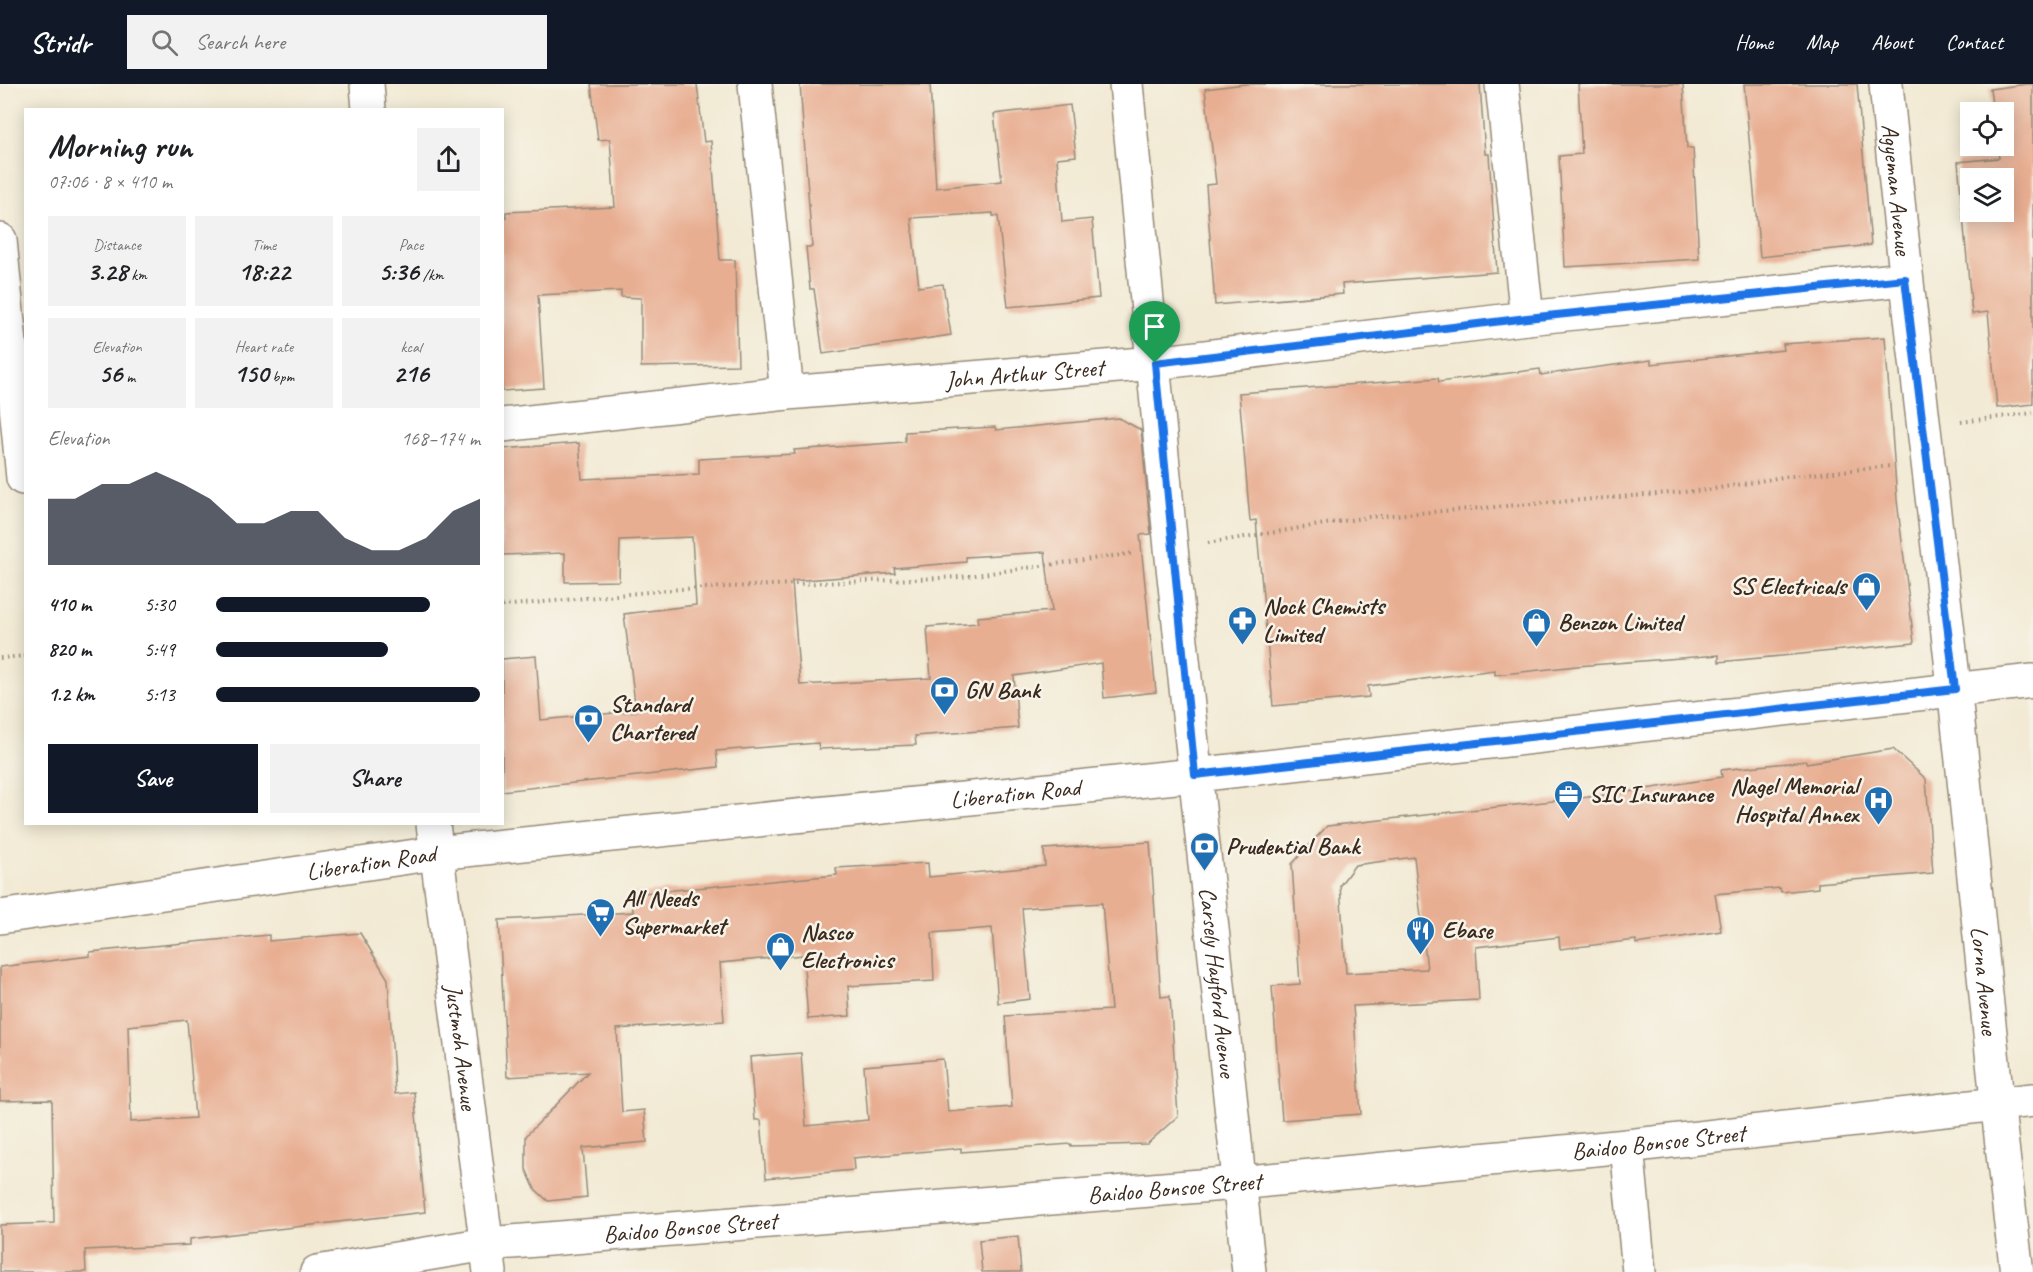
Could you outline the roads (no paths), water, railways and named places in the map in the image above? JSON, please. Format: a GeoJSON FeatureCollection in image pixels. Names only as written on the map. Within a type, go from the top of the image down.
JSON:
{"type":"FeatureCollection","features":[{"type":"Feature","properties":{"kind":"street"},"geometry":{"type":"LineString","coordinates":[[367,84],[369,108]]}},
{"type":"Feature","properties":{"kind":"street"},"geometry":{"type":"LineString","coordinates":[[755,84],[787,393]]}},
{"type":"Feature","properties":{"kind":"street","name":"Carsely Hayford Avenue"},"geometry":{"type":"LineString","coordinates":[[1126,84],[1155,363],[1171,548],[1237,1183],[1249,1272]]}},
{"type":"Feature","properties":{"kind":"street"},"geometry":{"type":"LineString","coordinates":[[1502,84],[1527,318]]}},
{"type":"Feature","properties":{"kind":"street","name":"Agyeman Avenue"},"geometry":{"type":"LineString","coordinates":[[1886,84],[1905,279],[1955,689]]}},
{"type":"Feature","properties":{"kind":"street"},"geometry":{"type":"LineString","coordinates":[[0,240],[16,479]]}},
{"type":"Feature","properties":{"kind":"street","name":"John Arthur Street"},"geometry":{"type":"LineString","coordinates":[[504,425],[787,393],[1155,363],[1527,318],[1905,279]]}},
{"type":"Feature","properties":{"kind":"street","name":"Liberation Road"},"geometry":{"type":"LineString","coordinates":[[0,917],[435,838],[1195,775],[2033,681]]}},
{"type":"Feature","properties":{"kind":"street","name":"Lorna Avenue"},"geometry":{"type":"LineString","coordinates":[[1955,689],[1995,1104],[2017,1272]]}},
{"type":"Feature","properties":{"kind":"street","name":"Justmoh Avenue"},"geometry":{"type":"LineString","coordinates":[[435,838],[488,1258]]}},
{"type":"Feature","properties":{"kind":"street","name":"Baidoo Bonsoe Street"},"geometry":{"type":"LineString","coordinates":[[317,1272],[488,1258],[1627,1146],[2033,1100]]}},
{"type":"Feature","properties":{"kind":"street"},"geometry":{"type":"LineString","coordinates":[[1627,1146],[1639,1272]]}},
{"type":"Feature","properties":{"kind":"place","name":"SS Electricals"},"geometry":{"type":"Point","coordinates":[1867,612]}},
{"type":"Feature","properties":{"kind":"place","name":"Nock Chemists Limited"},"geometry":{"type":"Point","coordinates":[1242,646]}},
{"type":"Feature","properties":{"kind":"place","name":"Benzon Limited"},"geometry":{"type":"Point","coordinates":[1537,648]}},
{"type":"Feature","properties":{"kind":"place","name":"GN Bank"},"geometry":{"type":"Point","coordinates":[944,716]}},
{"type":"Feature","properties":{"kind":"place","name":"Standard Chartered"},"geometry":{"type":"Point","coordinates":[589,744]}},
{"type":"Feature","properties":{"kind":"place","name":"SIC Insurance"},"geometry":{"type":"Point","coordinates":[1568,820]}},
{"type":"Feature","properties":{"kind":"place","name":"Nagel Memorial Hospital Annex"},"geometry":{"type":"Point","coordinates":[1879,826]}},
{"type":"Feature","properties":{"kind":"place","name":"Prudential Bank"},"geometry":{"type":"Point","coordinates":[1205,872]}},
{"type":"Feature","properties":{"kind":"place","name":"All Needs Supermarket"},"geometry":{"type":"Point","coordinates":[601,938]}},
{"type":"Feature","properties":{"kind":"place","name":"Ebase"},"geometry":{"type":"Point","coordinates":[1421,956]}},
{"type":"Feature","properties":{"kind":"place","name":"Nasco Electronics"},"geometry":{"type":"Point","coordinates":[780,972]}}]}
